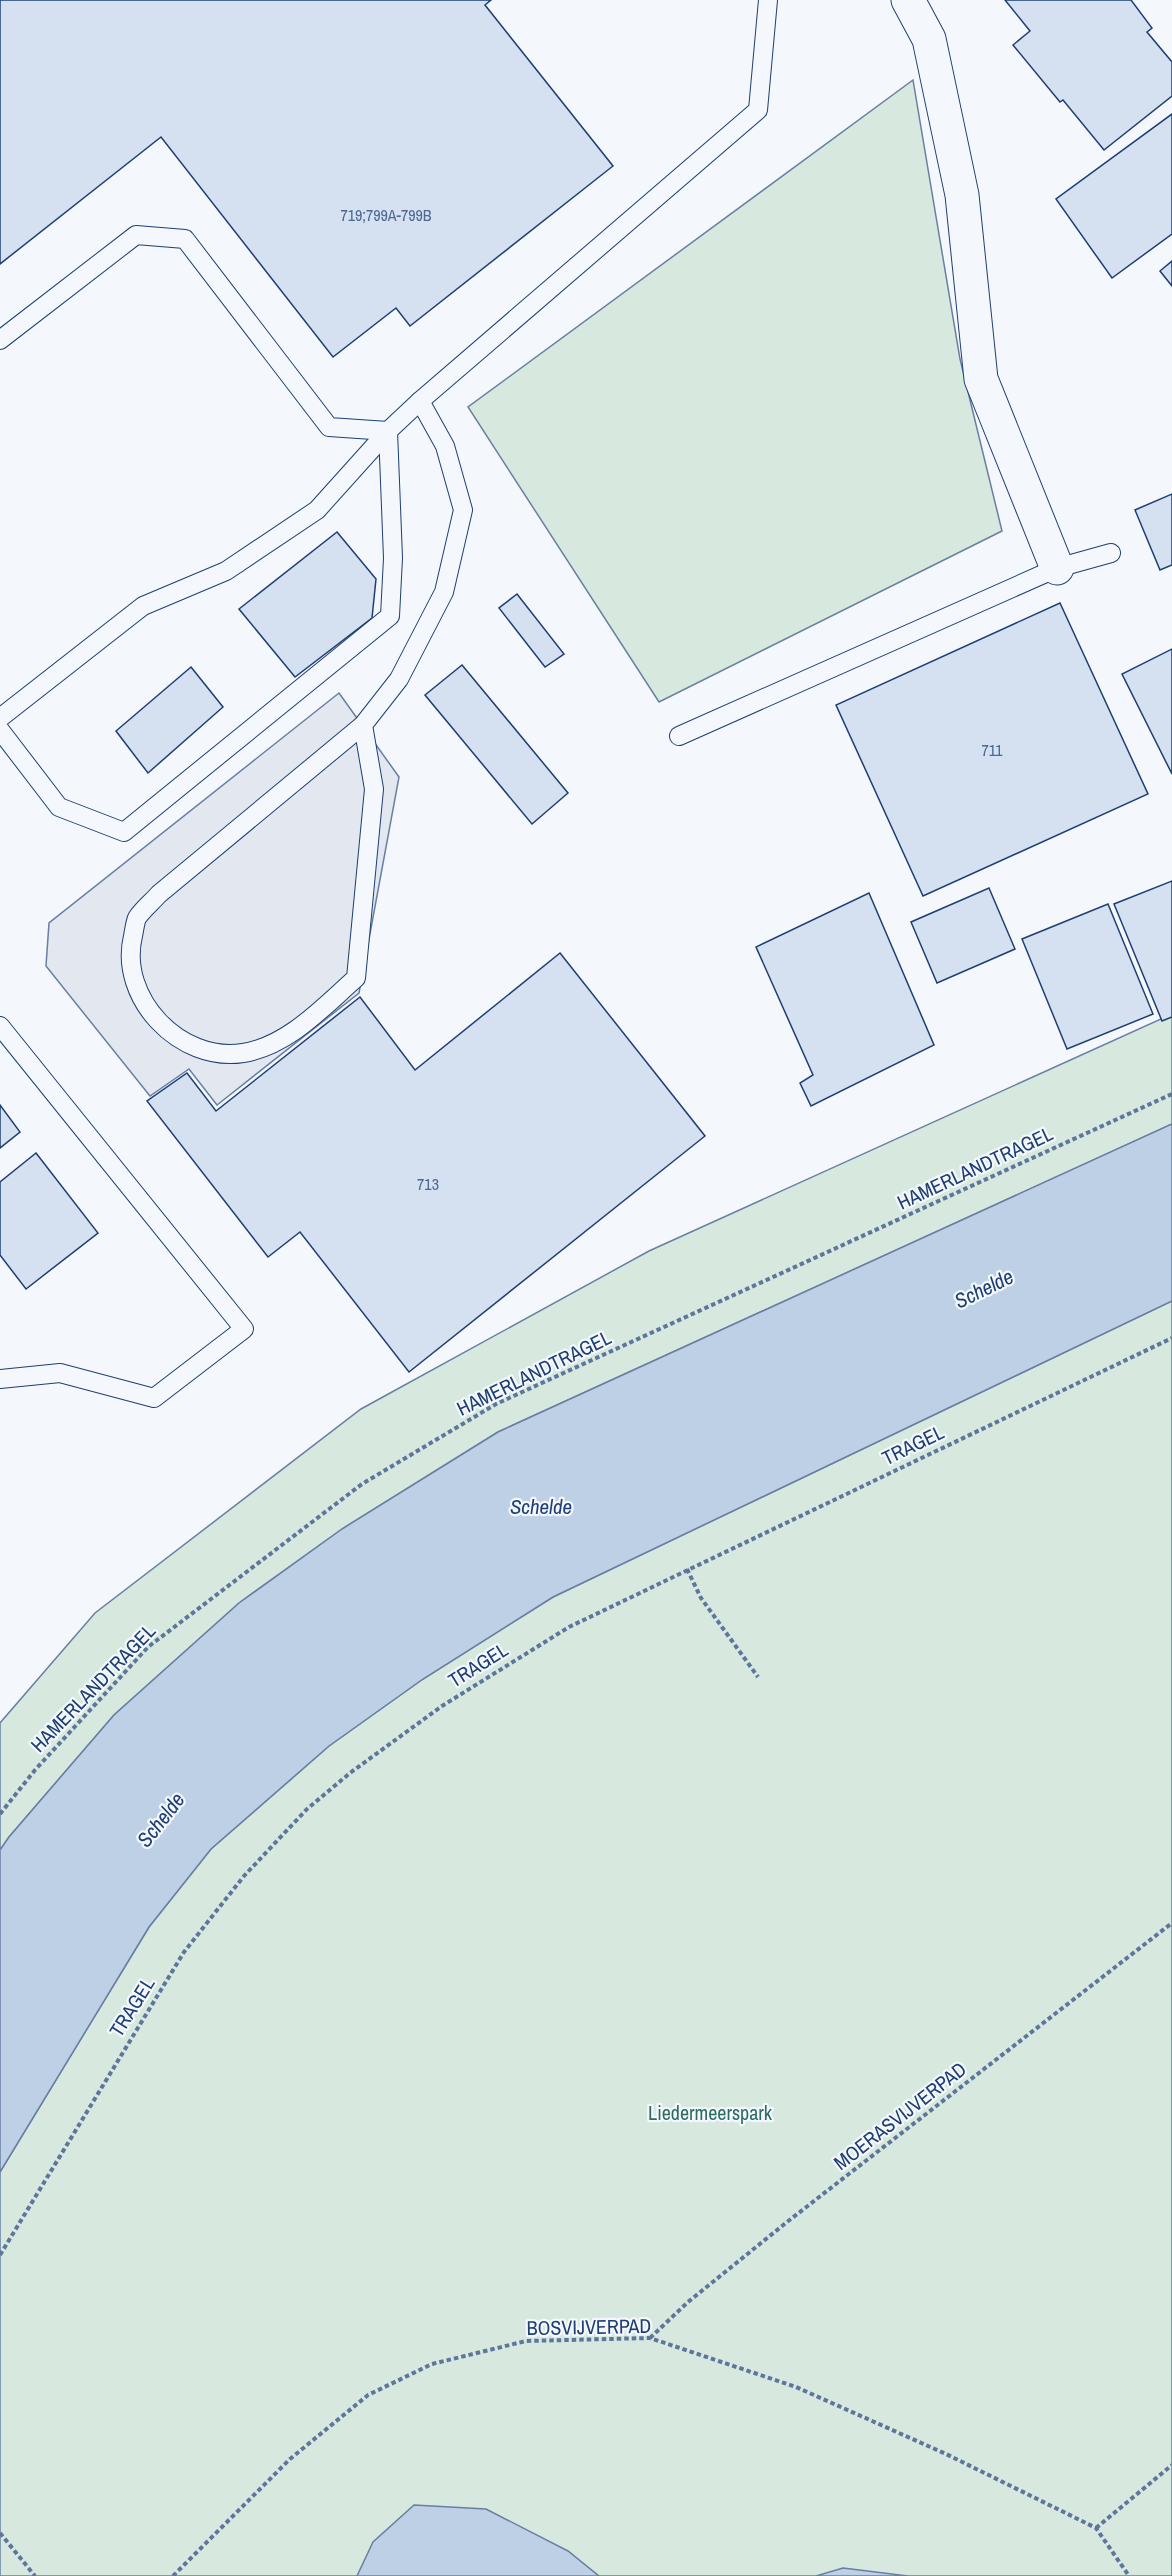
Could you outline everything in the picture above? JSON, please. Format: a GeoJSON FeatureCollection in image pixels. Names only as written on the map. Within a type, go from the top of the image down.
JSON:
{"type":"FeatureCollection","features":[{"type":"Feature","properties":{"kind":"street"},"geometry":{"type":"LineString","coordinates":[[908,0],[928,39],[962,195],[981,379],[1056,568]]}},
{"type":"Feature","properties":{"kind":"lane"},"geometry":{"type":"LineString","coordinates":[[0,718],[143,606],[226,571],[317,510],[388,431],[420,401],[758,110],[768,0]]}},
{"type":"Feature","properties":{"kind":"lane"},"geometry":{"type":"LineString","coordinates":[[0,340],[136,235],[185,239],[329,427],[388,431]]}},
{"type":"Feature","properties":{"kind":"lane"},"geometry":{"type":"LineString","coordinates":[[363,725],[374,789],[356,978],[299,1027],[268,1047],[243,1053],[217,1055],[178,1038],[164,1027],[145,1005],[134,982],[129,952],[137,918],[159,894],[363,725],[399,679],[444,592],[463,510],[445,446],[420,401]]}},
{"type":"Feature","properties":{"kind":"lane"},"geometry":{"type":"LineString","coordinates":[[0,730],[59,807],[124,832],[390,616],[393,558],[388,431]]}},
{"type":"Feature","properties":{"kind":"lane"},"geometry":{"type":"LineString","coordinates":[[679,736],[1056,568],[1111,553]]}},
{"type":"Feature","properties":{"kind":"lane"},"geometry":{"type":"LineString","coordinates":[[0,1026],[244,1329],[154,1398],[60,1374],[0,1380]]}},
{"type":"Feature","properties":{"kind":"path","name":"HAMERLANDTRAGEL"},"geometry":{"type":"LineString","coordinates":[[0,1814],[35,1770],[148,1647],[362,1484],[496,1404],[1172,1094]]}},
{"type":"Feature","properties":{"kind":"path","name":"TRAGEL"},"geometry":{"type":"LineString","coordinates":[[0,2254],[184,1952],[244,1876],[307,1809],[358,1766],[494,1672],[569,1627],[1172,1338]]}},
{"type":"Feature","properties":{"kind":"path"},"geometry":{"type":"LineString","coordinates":[[687,1569],[701,1598],[758,1677]]}},
{"type":"Feature","properties":{"kind":"path","name":"MOERASVIJVERPAD"},"geometry":{"type":"LineString","coordinates":[[650,2338],[687,2302],[787,2222],[1172,1923]]}},
{"type":"Feature","properties":{"kind":"path","name":"BOSVIJVERPAD"},"geometry":{"type":"LineString","coordinates":[[173,2576],[290,2459],[368,2395],[432,2364],[526,2341],[650,2338],[796,2387],[946,2454],[1096,2528],[1129,2576]]}},
{"type":"Feature","properties":{"kind":"path"},"geometry":{"type":"LineString","coordinates":[[1096,2528],[1172,2465]]}},
{"type":"Feature","properties":{"kind":"path"},"geometry":{"type":"LineString","coordinates":[[0,2533],[35,2576]]}},
{"type":"Feature","properties":{"kind":"green space"},"geometry":{"type":"Polygon","coordinates":[[[913,80],[960,359],[1002,531],[659,702],[468,407],[913,80]]]}},
{"type":"Feature","properties":{"kind":"green space"},"geometry":{"type":"Polygon","coordinates":[[[1172,1014],[1172,1124],[498,1432],[342,1529],[239,1603],[114,1715],[0,1850],[0,1723],[95,1613],[361,1409],[649,1251],[1172,1014]]]}},
{"type":"Feature","properties":{"kind":"green space","name":"Liedermeerspark"},"geometry":{"type":"Polygon","coordinates":[[[1172,1301],[1172,2576],[0,2576],[0,2172],[149,1927],[211,1849],[329,1746],[423,1679],[553,1597],[1172,1301]]]}},
{"type":"Feature","properties":{"kind":"shaded area"},"geometry":{"type":"Polygon","coordinates":[[[339,693],[399,777],[359,993],[217,1105],[189,1069],[150,1096],[46,966],[49,923],[339,693]]]}},
{"type":"Feature","properties":{"kind":"water","name":"Schelde"},"geometry":{"type":"Polygon","coordinates":[[[1172,1124],[1172,1301],[553,1597],[423,1679],[329,1746],[211,1849],[149,1927],[0,2172],[0,1850],[114,1715],[239,1603],[342,1529],[498,1432],[1172,1124]]]}},
{"type":"Feature","properties":{"kind":"water"},"geometry":{"type":"Polygon","coordinates":[[[414,2505],[486,2509],[568,2551],[599,2576],[357,2576],[373,2542],[414,2505]]]}},
{"type":"Feature","properties":{"kind":"water"},"geometry":{"type":"Polygon","coordinates":[[[843,2568],[908,2576],[816,2576],[843,2568]]]}},
{"type":"Feature","properties":{"kind":"building"},"geometry":{"type":"Polygon","coordinates":[[[0,0],[491,0],[485,5],[613,166],[410,326],[396,308],[333,357],[161,137],[0,264],[0,0]]]}},
{"type":"Feature","properties":{"kind":"building"},"geometry":{"type":"Polygon","coordinates":[[[1005,0],[1131,0],[1152,28],[1147,32],[1172,62],[1172,96],[1104,150],[1063,100],[1060,102],[1013,45],[1030,31],[1005,0]]]}},
{"type":"Feature","properties":{"kind":"building"},"geometry":{"type":"Polygon","coordinates":[[[1172,114],[1172,234],[1112,278],[1056,199],[1172,114]]]}},
{"type":"Feature","properties":{"kind":"building"},"geometry":{"type":"Polygon","coordinates":[[[1172,261],[1172,286],[1160,271],[1172,261]]]}},
{"type":"Feature","properties":{"kind":"building"},"geometry":{"type":"Polygon","coordinates":[[[1172,494],[1172,565],[1160,570],[1135,510],[1172,494]]]}},
{"type":"Feature","properties":{"kind":"building"},"geometry":{"type":"Polygon","coordinates":[[[337,532],[376,579],[372,618],[295,677],[239,609],[337,532]]]}},
{"type":"Feature","properties":{"kind":"building"},"geometry":{"type":"Polygon","coordinates":[[[517,594],[564,654],[545,667],[499,608],[517,594]]]}},
{"type":"Feature","properties":{"kind":"building"},"geometry":{"type":"Polygon","coordinates":[[[1060,603],[1148,794],[923,896],[836,705],[1060,603]]]}},
{"type":"Feature","properties":{"kind":"building"},"geometry":{"type":"Polygon","coordinates":[[[1172,649],[1172,774],[1122,674],[1172,649]]]}},
{"type":"Feature","properties":{"kind":"building"},"geometry":{"type":"Polygon","coordinates":[[[462,665],[568,793],[532,824],[425,695],[462,665]]]}},
{"type":"Feature","properties":{"kind":"building"},"geometry":{"type":"Polygon","coordinates":[[[191,667],[223,707],[148,773],[116,731],[191,667]]]}},
{"type":"Feature","properties":{"kind":"building"},"geometry":{"type":"Polygon","coordinates":[[[1172,881],[1172,1017],[1162,1021],[1114,904],[1172,881]]]}},
{"type":"Feature","properties":{"kind":"building"},"geometry":{"type":"Polygon","coordinates":[[[989,888],[1015,949],[937,983],[911,922],[989,888]]]}},
{"type":"Feature","properties":{"kind":"building"},"geometry":{"type":"Polygon","coordinates":[[[869,893],[934,1045],[811,1106],[800,1083],[813,1075],[756,947],[869,893]]]}},
{"type":"Feature","properties":{"kind":"building"},"geometry":{"type":"Polygon","coordinates":[[[1108,904],[1153,1014],[1067,1049],[1022,939],[1108,904]]]}},
{"type":"Feature","properties":{"kind":"building"},"geometry":{"type":"Polygon","coordinates":[[[560,953],[705,1136],[409,1372],[300,1232],[268,1257],[147,1101],[187,1073],[216,1111],[360,997],[415,1070],[560,953]]]}},
{"type":"Feature","properties":{"kind":"building"},"geometry":{"type":"Polygon","coordinates":[[[0,1105],[20,1132],[0,1148],[0,1105]]]}},
{"type":"Feature","properties":{"kind":"building"},"geometry":{"type":"Polygon","coordinates":[[[36,1153],[98,1233],[26,1289],[0,1255],[0,1182],[36,1153]]]}}]}
